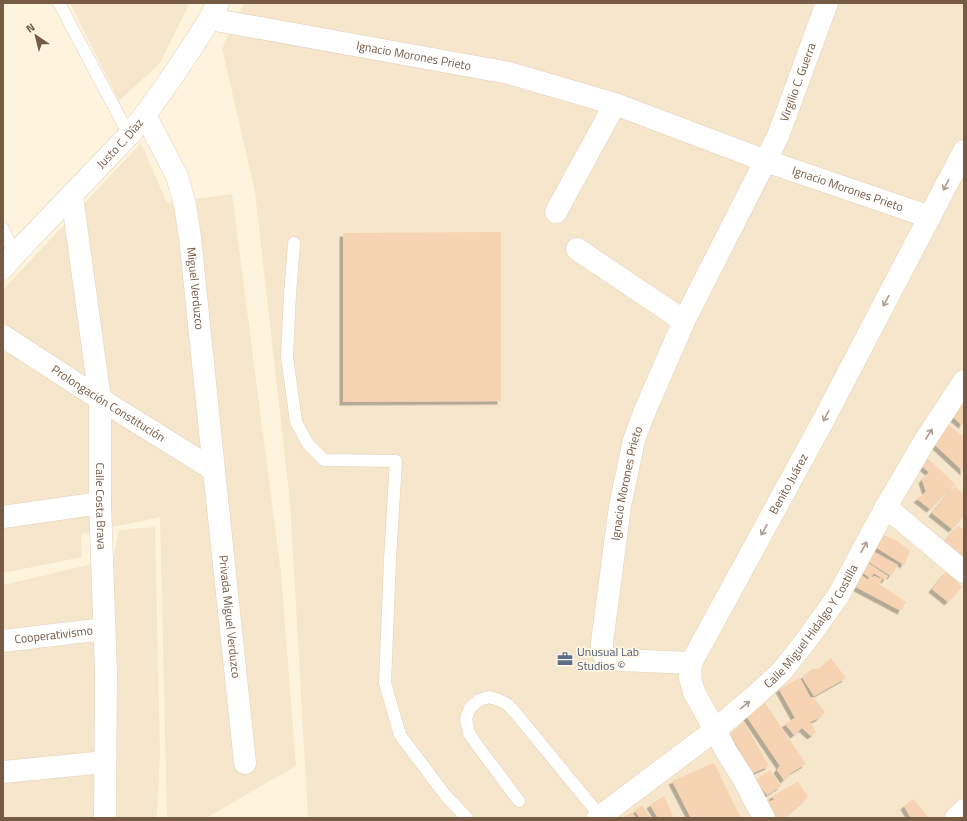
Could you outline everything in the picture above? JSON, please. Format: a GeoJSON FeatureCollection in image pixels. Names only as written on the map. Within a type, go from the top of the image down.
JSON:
{"type":"FeatureCollection","features":[{"type":"Feature","properties":{"kind":"street","name":"Virgilio C. Guerra"},"geometry":{"type":"LineString","coordinates":[[766,161],[778,136],[827,3]]}},
{"type":"Feature","properties":{"kind":"street","name":"Justo C. Díaz"},"geometry":{"type":"LineString","coordinates":[[9,261],[129,135],[175,73],[214,11]]}},
{"type":"Feature","properties":{"kind":"street","name":"Ignacio Morones Prieto"},"geometry":{"type":"LineString","coordinates":[[214,11],[509,73],[615,104],[766,161],[930,217]]}},
{"type":"Feature","properties":{"kind":"street"},"geometry":{"type":"LineString","coordinates":[[556,212],[615,104]]}},
{"type":"Feature","properties":{"kind":"street","name":"Miguel Verduzco"},"geometry":{"type":"LineString","coordinates":[[145,115],[177,176],[185,205],[190,237],[214,470]]}},
{"type":"Feature","properties":{"kind":"street","name":"Benito Juárez"},"geometry":{"type":"LineString","coordinates":[[764,818],[694,692],[690,678],[691,663],[823,421],[964,151]]}},
{"type":"Feature","properties":{"kind":"street","name":"Ignacio Morones Prieto"},"geometry":{"type":"LineString","coordinates":[[691,663],[621,660],[609,658],[604,655],[602,643],[620,506],[634,440],[644,413],[684,320],[766,161]]}},
{"type":"Feature","properties":{"kind":"street","name":"Calle Costa Brava"},"geometry":{"type":"LineString","coordinates":[[72,196],[100,399],[100,503],[106,672],[105,818]]}},
{"type":"Feature","properties":{"kind":"street"},"geometry":{"type":"LineString","coordinates":[[577,249],[684,320]]}},
{"type":"Feature","properties":{"kind":"street","name":"Prolongación Constitución"},"geometry":{"type":"LineString","coordinates":[[3,336],[214,470]]}},
{"type":"Feature","properties":{"kind":"street","name":"Calle Miguel Hidalgo Y Costilla"},"geometry":{"type":"LineString","coordinates":[[599,817],[714,730],[782,671],[838,596],[886,507],[924,442],[964,381]]}},
{"type":"Feature","properties":{"kind":"street","name":"Privada Miguel Verduzco"},"geometry":{"type":"LineString","coordinates":[[214,470],[245,764]]}},
{"type":"Feature","properties":{"kind":"street"},"geometry":{"type":"LineString","coordinates":[[3,517],[100,503]]}},
{"type":"Feature","properties":{"kind":"street"},"geometry":{"type":"LineString","coordinates":[[886,507],[964,572]]}},
{"type":"Feature","properties":{"kind":"street","name":"Cooperativismo"},"geometry":{"type":"LineString","coordinates":[[3,641],[104,629]]}},
{"type":"Feature","properties":{"kind":"street"},"geometry":{"type":"LineString","coordinates":[[3,772],[105,762]]}},
{"type":"Feature","properties":{"kind":"street"},"geometry":{"type":"LineString","coordinates":[[956,818],[964,810]]}},
{"type":"Feature","properties":{"kind":"lane"},"geometry":{"type":"LineString","coordinates":[[59,3],[129,135]]}},
{"type":"Feature","properties":{"kind":"lane"},"geometry":{"type":"LineString","coordinates":[[3,229],[9,261]]}},
{"type":"Feature","properties":{"kind":"lane"},"geometry":{"type":"LineString","coordinates":[[294,243],[287,356],[296,422],[308,444],[324,460],[396,461],[385,683],[400,735],[446,796],[467,818]]}},
{"type":"Feature","properties":{"kind":"lane"},"geometry":{"type":"LineString","coordinates":[[518,801],[469,733],[466,718],[470,708],[479,700],[489,697],[499,700],[514,711],[599,817]]}},
{"type":"Feature","properties":{"kind":"shaded area"},"geometry":{"type":"Polygon","coordinates":[[[70,3],[190,3],[160,63],[119,101],[70,3]]]}},
{"type":"Feature","properties":{"kind":"shaded area"},"geometry":{"type":"Polygon","coordinates":[[[244,3],[964,3],[964,818],[308,818],[290,502],[255,192],[222,48],[244,3]]]}},
{"type":"Feature","properties":{"kind":"shaded area"},"geometry":{"type":"Polygon","coordinates":[[[141,143],[167,203],[232,194],[281,573],[296,766],[206,818],[167,818],[160,517],[81,534],[82,557],[3,573],[3,290],[141,143]]]}},
{"type":"Feature","properties":{"kind":"shaded area"},"geometry":{"type":"Polygon","coordinates":[[[155,527],[160,751],[157,818],[3,818],[3,585],[113,559],[119,530],[155,527]]]}},
{"type":"Feature","properties":{"kind":"building"},"geometry":{"type":"Polygon","coordinates":[[[501,232],[501,401],[343,402],[343,233],[501,232]]]}},
{"type":"Feature","properties":{"kind":"building"},"geometry":{"type":"Polygon","coordinates":[[[964,390],[964,422],[962,425],[948,413],[964,390]]]}},
{"type":"Feature","properties":{"kind":"building"},"geometry":{"type":"Polygon","coordinates":[[[947,424],[964,437],[964,472],[934,444],[947,424]]]}},
{"type":"Feature","properties":{"kind":"building"},"geometry":{"type":"Polygon","coordinates":[[[925,456],[955,484],[930,509],[917,499],[926,492],[922,480],[929,472],[919,464],[925,456]]]}},
{"type":"Feature","properties":{"kind":"building"},"geometry":{"type":"Polygon","coordinates":[[[955,486],[964,495],[964,516],[952,529],[932,513],[955,486]]]}},
{"type":"Feature","properties":{"kind":"building"},"geometry":{"type":"Polygon","coordinates":[[[958,526],[964,530],[964,561],[944,542],[958,526]]]}},
{"type":"Feature","properties":{"kind":"building"},"geometry":{"type":"Polygon","coordinates":[[[883,535],[896,540],[910,551],[904,565],[877,548],[883,535]]]}},
{"type":"Feature","properties":{"kind":"building"},"geometry":{"type":"Polygon","coordinates":[[[874,552],[898,565],[891,576],[869,562],[874,552]]]}},
{"type":"Feature","properties":{"kind":"building"},"geometry":{"type":"Polygon","coordinates":[[[868,563],[888,576],[885,580],[874,573],[870,578],[862,572],[868,563]]]}},
{"type":"Feature","properties":{"kind":"building"},"geometry":{"type":"Polygon","coordinates":[[[947,571],[962,587],[948,602],[932,589],[947,571]]]}},
{"type":"Feature","properties":{"kind":"building"},"geometry":{"type":"Polygon","coordinates":[[[860,574],[868,580],[874,576],[882,579],[879,584],[906,602],[901,611],[852,585],[860,574]]]}},
{"type":"Feature","properties":{"kind":"building"},"geometry":{"type":"Polygon","coordinates":[[[831,658],[846,678],[814,696],[802,677],[812,669],[819,669],[831,658]]]}},
{"type":"Feature","properties":{"kind":"building"},"geometry":{"type":"Polygon","coordinates":[[[800,678],[810,697],[813,697],[825,712],[819,718],[810,722],[816,732],[811,736],[802,728],[794,735],[785,724],[795,718],[779,689],[800,678]]]}},
{"type":"Feature","properties":{"kind":"building"},"geometry":{"type":"Polygon","coordinates":[[[763,700],[806,764],[792,772],[784,780],[777,770],[780,766],[745,714],[763,700]]]}},
{"type":"Feature","properties":{"kind":"building"},"geometry":{"type":"Polygon","coordinates":[[[744,722],[769,766],[753,773],[730,734],[744,722]]]}},
{"type":"Feature","properties":{"kind":"building"},"geometry":{"type":"Polygon","coordinates":[[[714,763],[741,818],[691,818],[672,781],[714,763]]]}},
{"type":"Feature","properties":{"kind":"building"},"geometry":{"type":"Polygon","coordinates":[[[770,770],[781,786],[767,795],[755,780],[770,770]]]}},
{"type":"Feature","properties":{"kind":"building"},"geometry":{"type":"Polygon","coordinates":[[[798,782],[808,797],[784,818],[776,818],[767,802],[774,800],[772,796],[798,782]]]}},
{"type":"Feature","properties":{"kind":"building"},"geometry":{"type":"Polygon","coordinates":[[[664,796],[674,818],[658,818],[650,805],[664,796]]]}},
{"type":"Feature","properties":{"kind":"building"},"geometry":{"type":"Polygon","coordinates":[[[913,799],[929,818],[911,818],[904,806],[913,799]]]}},
{"type":"Feature","properties":{"kind":"building"},"geometry":{"type":"Polygon","coordinates":[[[642,805],[651,818],[640,818],[635,811],[642,805]]]}},
{"type":"Feature","properties":{"kind":"building"},"geometry":{"type":"Polygon","coordinates":[[[632,812],[636,818],[623,818],[632,812]]]}},
{"type":"Feature","properties":{"kind":"place","name":"Unusual Lab Studios ©"},"geometry":{"type":"Point","coordinates":[565,659]}}]}
